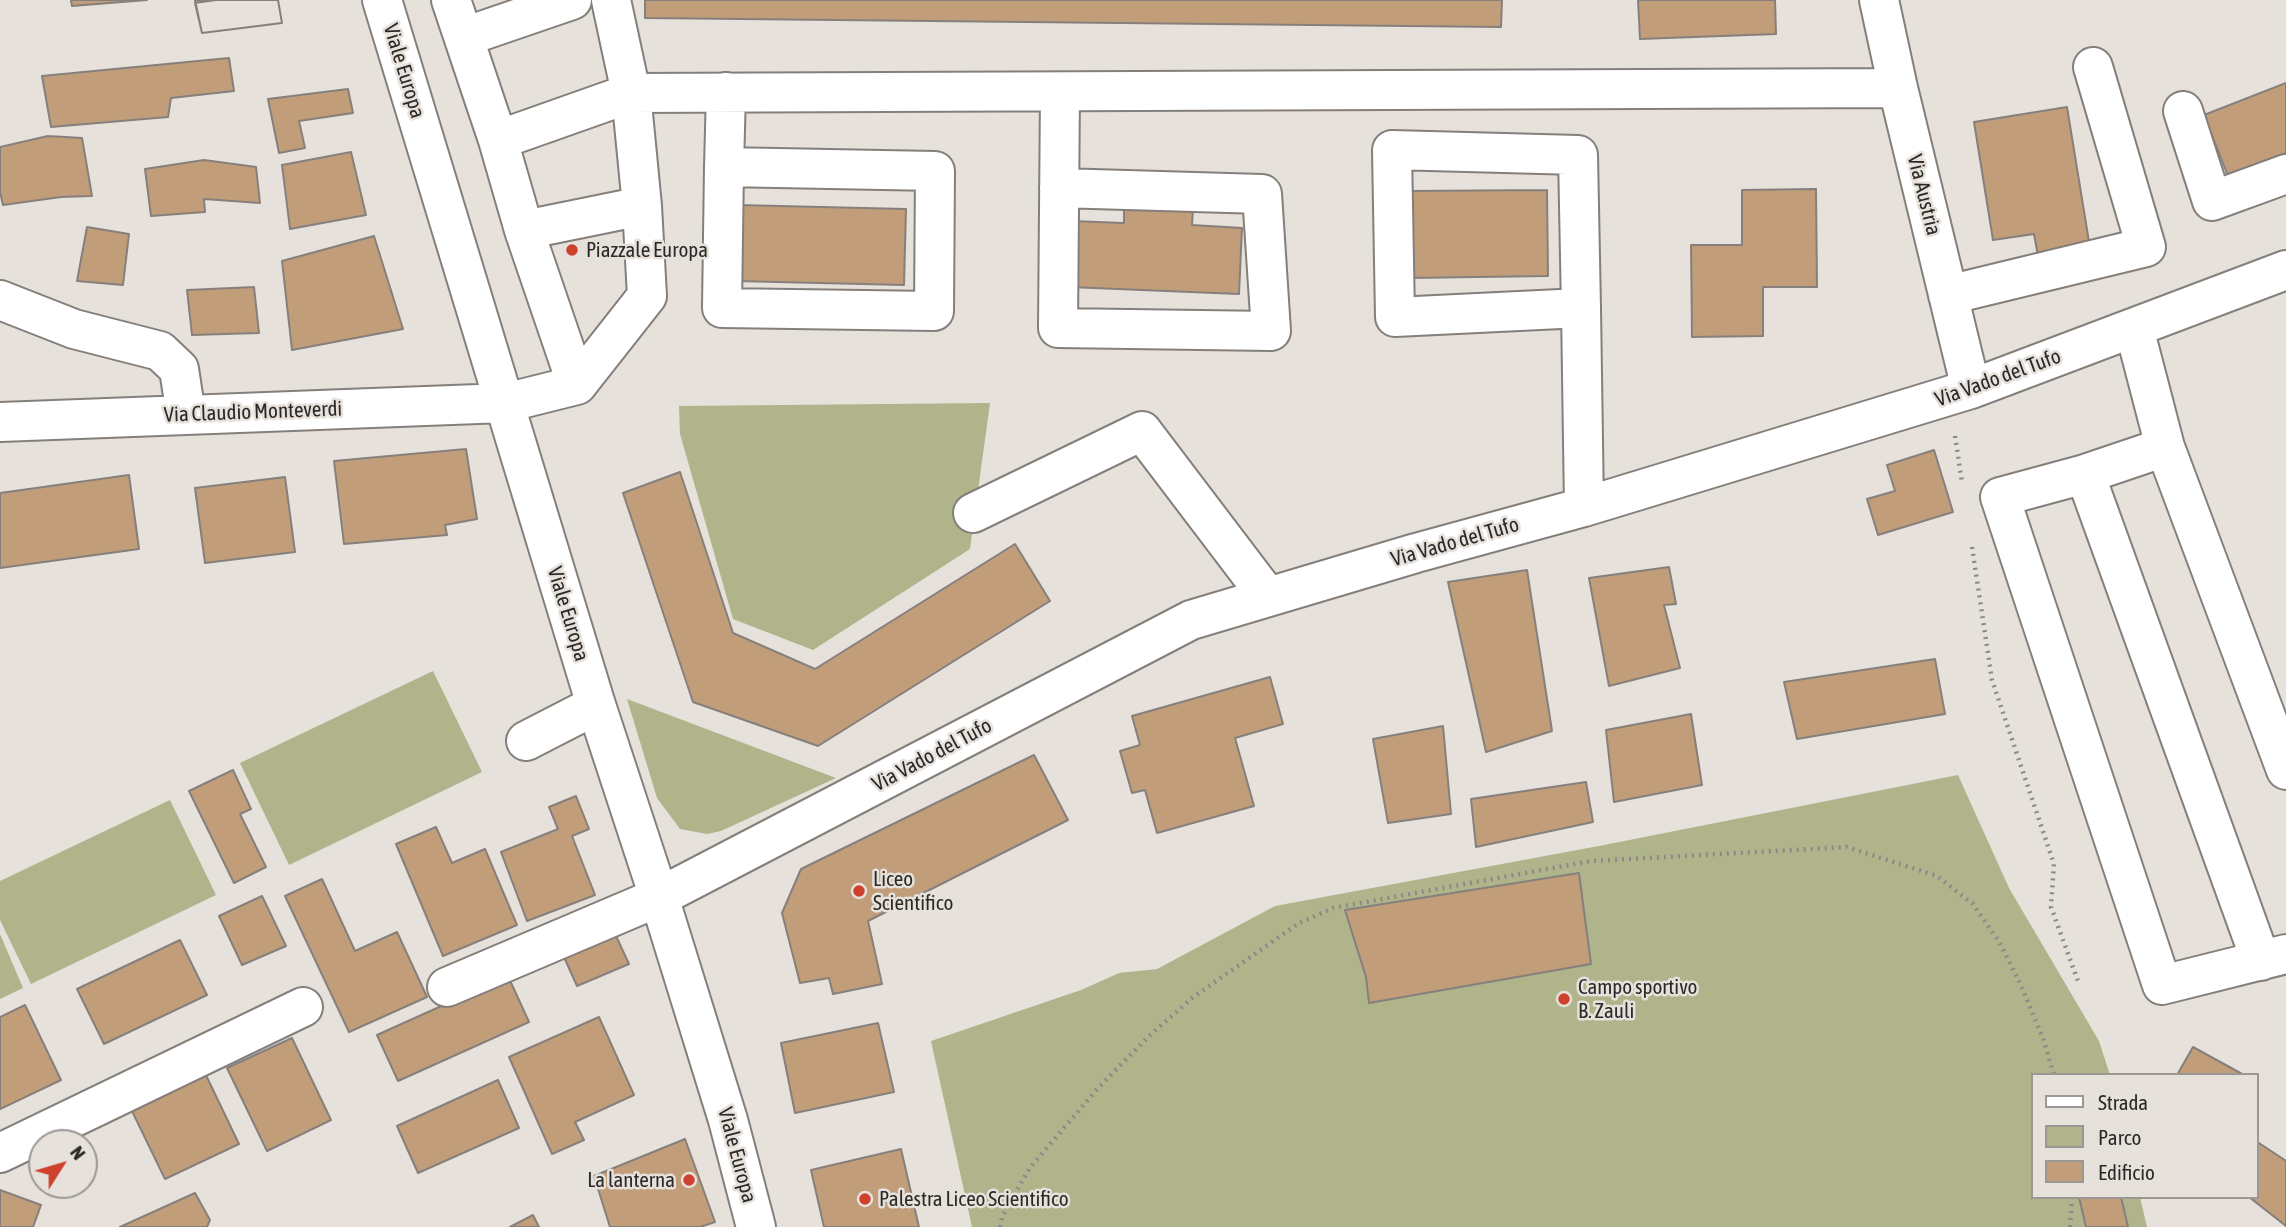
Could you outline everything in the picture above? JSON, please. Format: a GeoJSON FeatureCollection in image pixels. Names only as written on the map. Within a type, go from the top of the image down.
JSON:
{"type":"FeatureCollection","features":[{"type":"Feature","properties":{"kind":"street","name":"Viale Europa"},"geometry":{"type":"LineString","coordinates":[[382,0],[596,705],[728,1120],[756,1227]]}},
{"type":"Feature","properties":{"kind":"street"},"geometry":{"type":"LineString","coordinates":[[452,0],[498,139],[524,230],[577,385]]}},
{"type":"Feature","properties":{"kind":"street"},"geometry":{"type":"LineString","coordinates":[[464,37],[572,0]]}},
{"type":"Feature","properties":{"kind":"street"},"geometry":{"type":"LineString","coordinates":[[577,385],[647,296],[631,93],[611,0]]}},
{"type":"Feature","properties":{"kind":"street","name":"Via Austria"},"geometry":{"type":"LineString","coordinates":[[1880,0],[1898,88],[1971,389]]}},
{"type":"Feature","properties":{"kind":"street"},"geometry":{"type":"LineString","coordinates":[[1948,295],[2146,247],[2093,67]]}},
{"type":"Feature","properties":{"kind":"street"},"geometry":{"type":"LineString","coordinates":[[498,139],[631,93],[1898,88]]}},
{"type":"Feature","properties":{"kind":"street"},"geometry":{"type":"LineString","coordinates":[[724,167],[935,171],[934,311],[722,308],[724,167],[726,92]]}},
{"type":"Feature","properties":{"kind":"street"},"geometry":{"type":"LineString","coordinates":[[1059,188],[1262,194],[1271,331],[1058,328],[1059,188],[1060,92]]}},
{"type":"Feature","properties":{"kind":"street"},"geometry":{"type":"LineString","coordinates":[[2183,111],[2212,201],[2286,174]]}},
{"type":"Feature","properties":{"kind":"street"},"geometry":{"type":"LineString","coordinates":[[1581,308],[1395,317],[1392,150],[1578,155],[1581,308],[1584,507]]}},
{"type":"Feature","properties":{"kind":"street"},"geometry":{"type":"LineString","coordinates":[[524,230],[642,206]]}},
{"type":"Feature","properties":{"kind":"street","name":"Via Vado del Tufo"},"geometry":{"type":"LineString","coordinates":[[447,987],[659,897],[1191,620],[1416,553],[1584,507],[1971,389],[2286,270]]}},
{"type":"Feature","properties":{"kind":"street"},"geometry":{"type":"LineString","coordinates":[[0,300],[75,329],[160,351],[179,369],[186,415]]}},
{"type":"Feature","properties":{"kind":"street"},"geometry":{"type":"LineString","coordinates":[[2134,328],[2165,447],[2286,770]]}},
{"type":"Feature","properties":{"kind":"street","name":"Via Claudio Monteverdi"},"geometry":{"type":"LineString","coordinates":[[0,422],[505,403],[577,385]]}},
{"type":"Feature","properties":{"kind":"street"},"geometry":{"type":"LineString","coordinates":[[974,513],[1142,431],[1268,597]]}},
{"type":"Feature","properties":{"kind":"street"},"geometry":{"type":"LineString","coordinates":[[2085,474],[2274,958],[2162,985],[2000,497],[2085,474],[2165,447]]}},
{"type":"Feature","properties":{"kind":"street"},"geometry":{"type":"LineString","coordinates":[[526,741],[596,705]]}},
{"type":"Feature","properties":{"kind":"street"},"geometry":{"type":"LineString","coordinates":[[0,1153],[303,1007]]}},
{"type":"Feature","properties":{"kind":"path"},"geometry":{"type":"LineString","coordinates":[[1964,495],[1954,429],[1971,389]]}},
{"type":"Feature","properties":{"kind":"path"},"geometry":{"type":"LineString","coordinates":[[1970,534],[1992,680],[2054,863],[2051,907],[2079,984]]}},
{"type":"Feature","properties":{"kind":"path"},"geometry":{"type":"LineString","coordinates":[[1000,1227],[1002,1217],[1029,1169],[1098,1088],[1147,1038],[1192,998],[1299,923],[1333,908],[1591,861],[1847,847],[1937,876],[1973,904],[1998,940],[2043,1038],[2053,1073]]}},
{"type":"Feature","properties":{"kind":"path"},"geometry":{"type":"LineString","coordinates":[[2070,1227],[2072,1199]]}},
{"type":"Feature","properties":{"kind":"green space"},"geometry":{"type":"Polygon","coordinates":[[[990,403],[970,549],[813,650],[733,619],[680,434],[679,406],[990,403]]]}},
{"type":"Feature","properties":{"kind":"green space"},"geometry":{"type":"Polygon","coordinates":[[[433,671],[482,772],[289,865],[240,763],[433,671]]]}},
{"type":"Feature","properties":{"kind":"green space"},"geometry":{"type":"Polygon","coordinates":[[[627,699],[836,778],[721,831],[707,834],[680,829],[657,798],[627,699]]]}},
{"type":"Feature","properties":{"kind":"green space","name":"Campo sportivo B. Zauli"},"geometry":{"type":"Polygon","coordinates":[[[1958,775],[2009,888],[2099,1041],[2109,1073],[2030,1073],[2030,1199],[2140,1199],[2147,1227],[972,1227],[931,1041],[1081,990],[1119,973],[1157,969],[1275,906],[1599,846],[1958,775]]]}},
{"type":"Feature","properties":{"kind":"green space"},"geometry":{"type":"Polygon","coordinates":[[[170,800],[216,895],[31,984],[0,920],[0,881],[170,800]]]}},
{"type":"Feature","properties":{"kind":"green space"},"geometry":{"type":"Polygon","coordinates":[[[0,934],[23,988],[0,999],[0,934]]]}},
{"type":"Feature","properties":{"kind":"building"},"geometry":{"type":"Polygon","coordinates":[[[71,0],[147,0],[72,6],[71,0]]]}},
{"type":"Feature","properties":{"kind":"building"},"geometry":{"type":"Polygon","coordinates":[[[195,0],[278,0],[282,23],[202,33],[195,0]]]}},
{"type":"Feature","properties":{"kind":"building"},"geometry":{"type":"Polygon","coordinates":[[[216,0],[278,0],[282,23],[202,33],[195,3],[216,0]]]}},
{"type":"Feature","properties":{"kind":"building"},"geometry":{"type":"Polygon","coordinates":[[[645,0],[1502,0],[1501,27],[645,18],[645,0]]]}},
{"type":"Feature","properties":{"kind":"building"},"geometry":{"type":"Polygon","coordinates":[[[1638,0],[1775,0],[1776,34],[1640,39],[1638,0]]]}},
{"type":"Feature","properties":{"kind":"building"},"geometry":{"type":"Polygon","coordinates":[[[229,58],[234,91],[171,98],[168,117],[51,127],[42,76],[229,58]]]}},
{"type":"Feature","properties":{"kind":"building"},"geometry":{"type":"Polygon","coordinates":[[[2286,83],[2286,153],[2228,176],[2204,115],[2286,83]]]}},
{"type":"Feature","properties":{"kind":"building"},"geometry":{"type":"Polygon","coordinates":[[[348,89],[353,113],[299,121],[305,148],[279,153],[268,99],[348,89]]]}},
{"type":"Feature","properties":{"kind":"building"},"geometry":{"type":"Polygon","coordinates":[[[2067,107],[2090,248],[2038,256],[2034,234],[1993,240],[1974,122],[2067,107]]]}},
{"type":"Feature","properties":{"kind":"building"},"geometry":{"type":"Polygon","coordinates":[[[48,136],[82,138],[92,196],[61,197],[3,205],[0,192],[0,147],[48,136]]]}},
{"type":"Feature","properties":{"kind":"building"},"geometry":{"type":"Polygon","coordinates":[[[351,152],[366,215],[290,229],[282,165],[351,152]]]}},
{"type":"Feature","properties":{"kind":"building"},"geometry":{"type":"Polygon","coordinates":[[[204,160],[256,167],[260,203],[204,199],[205,212],[151,216],[145,169],[204,160]]]}},
{"type":"Feature","properties":{"kind":"building"},"geometry":{"type":"Polygon","coordinates":[[[1816,189],[1817,287],[1763,287],[1763,336],[1692,337],[1691,245],[1742,245],[1742,190],[1816,189]]]}},
{"type":"Feature","properties":{"kind":"building"},"geometry":{"type":"Polygon","coordinates":[[[1547,190],[1548,276],[1408,278],[1408,191],[1547,190]]]}},
{"type":"Feature","properties":{"kind":"building"},"geometry":{"type":"Polygon","coordinates":[[[737,205],[906,209],[904,285],[735,281],[737,205]]]}},
{"type":"Feature","properties":{"kind":"building"},"geometry":{"type":"Polygon","coordinates":[[[1124,206],[1193,209],[1192,225],[1242,228],[1239,294],[1069,287],[1071,221],[1124,223],[1124,206]]]}},
{"type":"Feature","properties":{"kind":"building"},"geometry":{"type":"Polygon","coordinates":[[[87,227],[129,234],[123,285],[77,281],[87,227]]]}},
{"type":"Feature","properties":{"kind":"building"},"geometry":{"type":"Polygon","coordinates":[[[374,236],[403,329],[292,350],[282,261],[374,236]]]}},
{"type":"Feature","properties":{"kind":"building"},"geometry":{"type":"Polygon","coordinates":[[[254,287],[259,333],[192,335],[187,290],[254,287]]]}},
{"type":"Feature","properties":{"kind":"building"},"geometry":{"type":"Polygon","coordinates":[[[466,449],[477,519],[445,525],[447,535],[344,544],[334,461],[466,449]]]}},
{"type":"Feature","properties":{"kind":"building"},"geometry":{"type":"Polygon","coordinates":[[[1934,450],[1953,512],[1878,535],[1867,499],[1895,491],[1887,465],[1934,450]]]}},
{"type":"Feature","properties":{"kind":"building"},"geometry":{"type":"Polygon","coordinates":[[[680,472],[733,633],[815,669],[1015,544],[1050,601],[818,746],[693,702],[623,493],[680,472]]]}},
{"type":"Feature","properties":{"kind":"building"},"geometry":{"type":"Polygon","coordinates":[[[129,475],[139,549],[0,568],[0,493],[129,475]]]}},
{"type":"Feature","properties":{"kind":"building"},"geometry":{"type":"Polygon","coordinates":[[[285,477],[295,552],[205,563],[195,488],[285,477]]]}},
{"type":"Feature","properties":{"kind":"building"},"geometry":{"type":"Polygon","coordinates":[[[1669,567],[1676,604],[1664,605],[1680,668],[1609,686],[1589,578],[1669,567]]]}},
{"type":"Feature","properties":{"kind":"building"},"geometry":{"type":"Polygon","coordinates":[[[1527,570],[1552,731],[1486,752],[1448,582],[1527,570]]]}},
{"type":"Feature","properties":{"kind":"building"},"geometry":{"type":"Polygon","coordinates":[[[1935,659],[1945,714],[1797,739],[1784,682],[1935,659]]]}},
{"type":"Feature","properties":{"kind":"building"},"geometry":{"type":"Polygon","coordinates":[[[1270,677],[1283,724],[1235,738],[1254,806],[1157,833],[1145,790],[1132,793],[1120,751],[1140,745],[1132,716],[1270,677]]]}},
{"type":"Feature","properties":{"kind":"building"},"geometry":{"type":"Polygon","coordinates":[[[1691,714],[1702,785],[1614,802],[1606,730],[1691,714]]]}},
{"type":"Feature","properties":{"kind":"building"},"geometry":{"type":"Polygon","coordinates":[[[1443,726],[1451,814],[1388,823],[1373,739],[1443,726]]]}},
{"type":"Feature","properties":{"kind":"building","name":"Liceo Scientifico"},"geometry":{"type":"Polygon","coordinates":[[[1034,755],[1068,820],[868,921],[882,984],[833,994],[829,978],[800,983],[782,913],[801,869],[1034,755]]]}},
{"type":"Feature","properties":{"kind":"building"},"geometry":{"type":"Polygon","coordinates":[[[233,770],[251,809],[240,814],[266,867],[234,883],[189,791],[233,770]]]}},
{"type":"Feature","properties":{"kind":"building"},"geometry":{"type":"Polygon","coordinates":[[[1586,782],[1593,822],[1476,847],[1471,799],[1586,782]]]}},
{"type":"Feature","properties":{"kind":"building"},"geometry":{"type":"Polygon","coordinates":[[[576,796],[589,829],[572,836],[595,895],[527,921],[501,852],[558,829],[549,807],[576,796]]]}},
{"type":"Feature","properties":{"kind":"building"},"geometry":{"type":"Polygon","coordinates":[[[436,827],[452,863],[485,849],[517,925],[443,956],[396,844],[436,827]]]}},
{"type":"Feature","properties":{"kind":"building"},"geometry":{"type":"Polygon","coordinates":[[[1579,873],[1591,964],[1369,1003],[1366,977],[1345,910],[1579,873]]]}},
{"type":"Feature","properties":{"kind":"building"},"geometry":{"type":"Polygon","coordinates":[[[322,879],[355,951],[397,932],[427,997],[349,1032],[285,896],[322,879]]]}},
{"type":"Feature","properties":{"kind":"building"},"geometry":{"type":"Polygon","coordinates":[[[262,896],[286,946],[242,965],[219,916],[262,896]]]}},
{"type":"Feature","properties":{"kind":"building"},"geometry":{"type":"Polygon","coordinates":[[[610,923],[629,964],[577,986],[559,946],[610,923]]]}},
{"type":"Feature","properties":{"kind":"building"},"geometry":{"type":"Polygon","coordinates":[[[180,940],[207,995],[104,1044],[77,989],[180,940]]]}},
{"type":"Feature","properties":{"kind":"building"},"geometry":{"type":"Polygon","coordinates":[[[508,976],[529,1022],[398,1081],[377,1035],[508,976]]]}},
{"type":"Feature","properties":{"kind":"building"},"geometry":{"type":"Polygon","coordinates":[[[25,1005],[61,1080],[0,1109],[0,1017],[25,1005]]]}},
{"type":"Feature","properties":{"kind":"building"},"geometry":{"type":"Polygon","coordinates":[[[599,1017],[634,1095],[575,1122],[584,1140],[552,1154],[509,1057],[599,1017]]]}},
{"type":"Feature","properties":{"kind":"building"},"geometry":{"type":"Polygon","coordinates":[[[878,1023],[894,1092],[795,1113],[781,1043],[878,1023]]]}},
{"type":"Feature","properties":{"kind":"building"},"geometry":{"type":"Polygon","coordinates":[[[292,1038],[331,1120],[267,1151],[227,1068],[292,1038]]]}},
{"type":"Feature","properties":{"kind":"building"},"geometry":{"type":"Polygon","coordinates":[[[2193,1047],[2240,1073],[2178,1073],[2193,1047]]]}},
{"type":"Feature","properties":{"kind":"building"},"geometry":{"type":"Polygon","coordinates":[[[204,1071],[239,1144],[165,1179],[130,1107],[204,1071]]]}},
{"type":"Feature","properties":{"kind":"building"},"geometry":{"type":"Polygon","coordinates":[[[498,1080],[519,1128],[418,1173],[397,1126],[498,1080]]]}},
{"type":"Feature","properties":{"kind":"building"},"geometry":{"type":"Polygon","coordinates":[[[685,1139],[715,1222],[700,1227],[610,1227],[594,1176],[685,1139]]]}},
{"type":"Feature","properties":{"kind":"building"},"geometry":{"type":"Polygon","coordinates":[[[2258,1142],[2286,1161],[2286,1226],[2252,1199],[2258,1199],[2258,1142]]]}},
{"type":"Feature","properties":{"kind":"building","name":"Palestra Liceo Scientifico"},"geometry":{"type":"Polygon","coordinates":[[[901,1149],[919,1227],[824,1227],[811,1170],[901,1149]]]}},
{"type":"Feature","properties":{"kind":"building"},"geometry":{"type":"Polygon","coordinates":[[[0,1190],[41,1205],[33,1227],[0,1227],[0,1190]]]}},
{"type":"Feature","properties":{"kind":"building"},"geometry":{"type":"Polygon","coordinates":[[[195,1193],[210,1220],[207,1227],[120,1227],[195,1193]]]}},
{"type":"Feature","properties":{"kind":"building"},"geometry":{"type":"Polygon","coordinates":[[[2079,1199],[2121,1199],[2128,1227],[2086,1227],[2079,1199]]]}},
{"type":"Feature","properties":{"kind":"building"},"geometry":{"type":"Polygon","coordinates":[[[533,1215],[539,1227],[510,1227],[533,1215]]]}},
{"type":"Feature","properties":{"kind":"place","name":"Piazzale Europa"},"geometry":{"type":"Point","coordinates":[572,250]}},
{"type":"Feature","properties":{"kind":"place","name":"Liceo Scientifico"},"geometry":{"type":"Point","coordinates":[859,891]}},
{"type":"Feature","properties":{"kind":"place","name":"Campo sportivo B. Zauli"},"geometry":{"type":"Point","coordinates":[1564,999]}},
{"type":"Feature","properties":{"kind":"place","name":"La lanterna"},"geometry":{"type":"Point","coordinates":[689,1180]}},
{"type":"Feature","properties":{"kind":"place","name":"Palestra Liceo Scientifico"},"geometry":{"type":"Point","coordinates":[865,1199]}}]}
